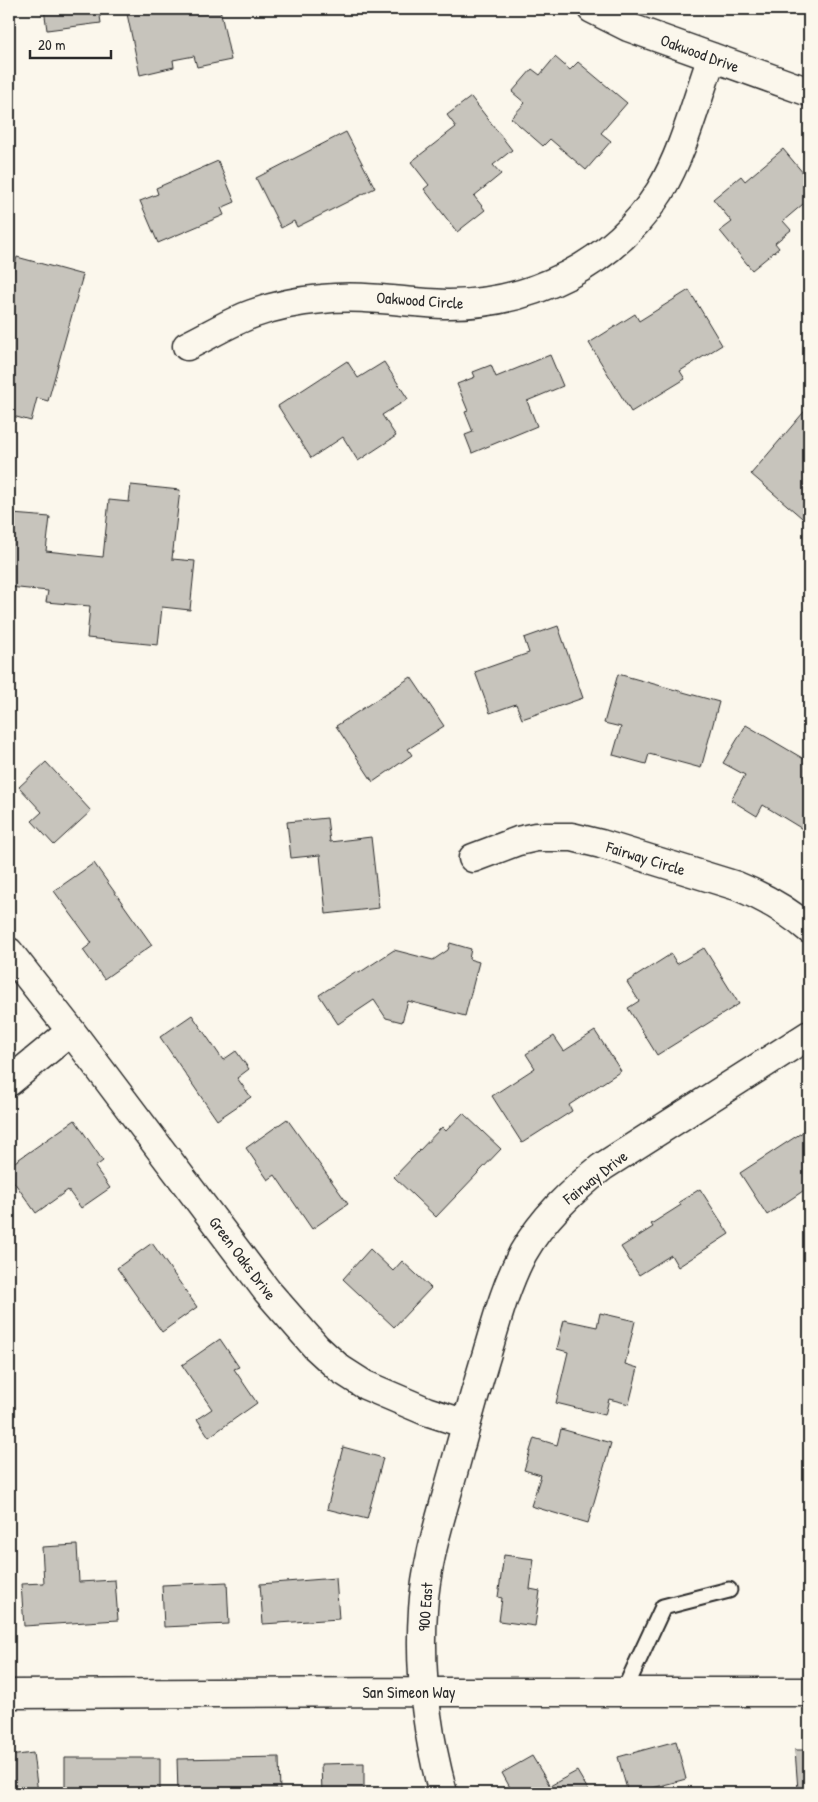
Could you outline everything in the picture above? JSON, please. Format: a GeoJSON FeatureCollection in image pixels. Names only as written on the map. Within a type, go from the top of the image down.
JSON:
{"type":"FeatureCollection","features":[{"type":"Feature","properties":{"kind":"street","name":"Oakwood Drive"},"geometry":{"type":"LineString","coordinates":[[592,9],[628,27],[809,92]]}},
{"type":"Feature","properties":{"kind":"street","name":"Oakwood Circle"},"geometry":{"type":"LineString","coordinates":[[187,346],[251,314],[290,303],[352,296],[444,304],[476,304],[537,290],[566,276],[596,258],[621,237],[642,215],[660,191],[674,164],[712,57]]}},
{"type":"Feature","properties":{"kind":"street","name":"Fairway Circle"},"geometry":{"type":"LineString","coordinates":[[473,858],[518,841],[536,837],[572,837],[738,886],[779,906],[809,929]]}},
{"type":"Feature","properties":{"kind":"street","name":"Green Oaks Drive"},"geometry":{"type":"LineString","coordinates":[[9,952],[267,1291],[316,1347],[340,1369],[365,1385],[418,1408],[466,1424]]}},
{"type":"Feature","properties":{"kind":"street"},"geometry":{"type":"LineString","coordinates":[[9,1082],[71,1031]]}},
{"type":"Feature","properties":{"kind":"street","name":"Fairway Drive"},"geometry":{"type":"LineString","coordinates":[[466,1424],[501,1304],[511,1278],[539,1229],[558,1206],[602,1167],[809,1035]]}},
{"type":"Feature","properties":{"kind":"street","name":"900 East"},"geometry":{"type":"LineString","coordinates":[[443,1793],[424,1692],[422,1659],[423,1609],[430,1561],[466,1424]]}},
{"type":"Feature","properties":{"kind":"street","name":"San Simeon Way"},"geometry":{"type":"LineString","coordinates":[[9,1694],[809,1692]]}},
{"type":"Feature","properties":{"kind":"lane"},"geometry":{"type":"LineString","coordinates":[[623,1693],[663,1607],[729,1590]]}},
{"type":"Feature","properties":{"kind":"building"},"geometry":{"type":"Polygon","coordinates":[[[44,9],[99,9],[101,23],[47,30],[44,9]]]}},
{"type":"Feature","properties":{"kind":"building"},"geometry":{"type":"Polygon","coordinates":[[[126,9],[162,9],[163,14],[185,9],[220,9],[231,60],[197,67],[194,56],[173,60],[174,67],[140,75],[126,9]]]}},
{"type":"Feature","properties":{"kind":"building"},"geometry":{"type":"Polygon","coordinates":[[[555,57],[570,70],[578,62],[627,103],[601,133],[611,141],[586,170],[550,139],[543,146],[511,118],[525,103],[512,92],[532,69],[540,75],[555,57]]]}},
{"type":"Feature","properties":{"kind":"building"},"geometry":{"type":"Polygon","coordinates":[[[471,97],[512,150],[493,165],[501,174],[474,196],[485,210],[457,232],[424,189],[429,185],[411,162],[456,127],[447,115],[471,97]]]}},
{"type":"Feature","properties":{"kind":"building"},"geometry":{"type":"Polygon","coordinates":[[[346,132],[375,188],[297,227],[294,221],[281,228],[256,178],[346,132]]]}},
{"type":"Feature","properties":{"kind":"building"},"geometry":{"type":"Polygon","coordinates":[[[783,149],[809,180],[809,199],[783,221],[791,230],[775,243],[779,248],[752,270],[720,231],[732,222],[713,199],[741,176],[745,181],[783,149]]]}},
{"type":"Feature","properties":{"kind":"building"},"geometry":{"type":"Polygon","coordinates":[[[218,161],[235,202],[221,208],[224,215],[158,243],[140,201],[158,194],[156,188],[218,161]]]}},
{"type":"Feature","properties":{"kind":"building"},"geometry":{"type":"Polygon","coordinates":[[[17,257],[83,275],[48,401],[37,398],[31,421],[9,415],[9,288],[17,257]]]}},
{"type":"Feature","properties":{"kind":"building"},"geometry":{"type":"Polygon","coordinates":[[[689,290],[722,345],[680,371],[685,379],[631,412],[589,343],[635,314],[639,321],[689,290]]]}},
{"type":"Feature","properties":{"kind":"building"},"geometry":{"type":"Polygon","coordinates":[[[550,355],[563,386],[527,401],[537,426],[472,453],[465,435],[473,432],[465,412],[468,411],[457,384],[475,377],[473,372],[491,365],[496,377],[550,355]]]}},
{"type":"Feature","properties":{"kind":"building"},"geometry":{"type":"Polygon","coordinates":[[[347,361],[358,378],[384,362],[408,399],[382,415],[396,436],[358,461],[343,437],[311,458],[278,406],[347,361]]]}},
{"type":"Feature","properties":{"kind":"building"},"geometry":{"type":"Polygon","coordinates":[[[809,406],[809,524],[751,474],[809,406]]]}},
{"type":"Feature","properties":{"kind":"building"},"geometry":{"type":"Polygon","coordinates":[[[131,485],[180,490],[172,559],[195,561],[190,610],[162,607],[158,645],[87,638],[90,606],[46,602],[48,591],[9,587],[9,542],[12,514],[50,517],[46,551],[103,557],[109,500],[129,502],[131,485]]]}},
{"type":"Feature","properties":{"kind":"building"},"geometry":{"type":"Polygon","coordinates":[[[558,626],[583,698],[522,719],[516,704],[490,713],[475,672],[529,653],[524,638],[558,626]]]}},
{"type":"Feature","properties":{"kind":"building"},"geometry":{"type":"Polygon","coordinates":[[[618,674],[719,702],[701,768],[649,754],[646,764],[613,755],[621,727],[604,723],[618,674]]]}},
{"type":"Feature","properties":{"kind":"building"},"geometry":{"type":"Polygon","coordinates":[[[411,677],[444,726],[408,749],[412,755],[373,782],[336,726],[411,677]]]}},
{"type":"Feature","properties":{"kind":"building"},"geometry":{"type":"Polygon","coordinates":[[[746,725],[809,762],[809,821],[804,830],[763,805],[757,816],[731,800],[745,775],[723,763],[746,725]]]}},
{"type":"Feature","properties":{"kind":"building"},"geometry":{"type":"Polygon","coordinates":[[[46,762],[91,811],[54,845],[32,821],[42,812],[19,787],[46,762]]]}},
{"type":"Feature","properties":{"kind":"building"},"geometry":{"type":"Polygon","coordinates":[[[327,818],[330,842],[371,837],[379,908],[326,914],[320,855],[291,858],[287,822],[327,818]]]}},
{"type":"Feature","properties":{"kind":"building"},"geometry":{"type":"Polygon","coordinates":[[[94,863],[152,945],[104,979],[83,950],[92,943],[54,891],[94,863]]]}},
{"type":"Feature","properties":{"kind":"building"},"geometry":{"type":"Polygon","coordinates":[[[450,943],[471,949],[469,959],[479,962],[465,1016],[408,1001],[402,1022],[386,1018],[374,1000],[338,1024],[319,995],[355,972],[359,973],[394,950],[433,960],[448,950],[450,943]]]}},
{"type":"Feature","properties":{"kind":"building"},"geometry":{"type":"Polygon","coordinates":[[[704,948],[739,1004],[657,1055],[628,1008],[639,1001],[627,982],[671,954],[677,964],[704,948]]]}},
{"type":"Feature","properties":{"kind":"building"},"geometry":{"type":"Polygon","coordinates":[[[192,1015],[223,1060],[236,1051],[249,1069],[237,1078],[251,1097],[217,1120],[160,1037],[192,1015]]]}},
{"type":"Feature","properties":{"kind":"building"},"geometry":{"type":"Polygon","coordinates":[[[595,1031],[621,1071],[569,1105],[572,1111],[522,1143],[492,1096],[535,1068],[526,1054],[554,1036],[564,1051],[595,1031]]]}},
{"type":"Feature","properties":{"kind":"building"},"geometry":{"type":"Polygon","coordinates":[[[463,1113],[501,1149],[436,1217],[394,1177],[442,1127],[446,1131],[463,1113]]]}},
{"type":"Feature","properties":{"kind":"building"},"geometry":{"type":"Polygon","coordinates":[[[287,1119],[348,1204],[312,1229],[275,1175],[268,1180],[246,1148],[287,1119]]]}},
{"type":"Feature","properties":{"kind":"building"},"geometry":{"type":"Polygon","coordinates":[[[75,1120],[103,1161],[95,1167],[110,1188],[81,1208],[68,1190],[36,1213],[9,1175],[9,1166],[75,1120]]]}},
{"type":"Feature","properties":{"kind":"building"},"geometry":{"type":"Polygon","coordinates":[[[809,1128],[809,1187],[767,1215],[740,1173],[809,1128]]]}},
{"type":"Feature","properties":{"kind":"building"},"geometry":{"type":"Polygon","coordinates":[[[700,1189],[729,1234],[678,1267],[671,1255],[639,1275],[621,1247],[653,1227],[651,1224],[681,1205],[679,1202],[700,1189]]]}},
{"type":"Feature","properties":{"kind":"building"},"geometry":{"type":"Polygon","coordinates":[[[152,1243],[197,1307],[162,1332],[117,1268],[152,1243]]]}},
{"type":"Feature","properties":{"kind":"building"},"geometry":{"type":"Polygon","coordinates":[[[370,1249],[393,1271],[402,1261],[431,1288],[394,1327],[343,1279],[370,1249]]]}},
{"type":"Feature","properties":{"kind":"building"},"geometry":{"type":"Polygon","coordinates":[[[600,1313],[635,1321],[625,1364],[638,1368],[629,1404],[609,1399],[605,1415],[556,1403],[568,1352],[557,1349],[564,1320],[597,1327],[600,1313]]]}},
{"type":"Feature","properties":{"kind":"building"},"geometry":{"type":"Polygon","coordinates":[[[220,1339],[239,1367],[234,1369],[257,1403],[209,1437],[197,1419],[212,1409],[182,1365],[220,1339]]]}},
{"type":"Feature","properties":{"kind":"building"},"geometry":{"type":"Polygon","coordinates":[[[561,1429],[611,1443],[588,1523],[531,1506],[541,1475],[524,1470],[534,1438],[557,1445],[561,1429]]]}},
{"type":"Feature","properties":{"kind":"building"},"geometry":{"type":"Polygon","coordinates":[[[343,1447],[383,1458],[367,1519],[327,1509],[343,1447]]]}},
{"type":"Feature","properties":{"kind":"building"},"geometry":{"type":"Polygon","coordinates":[[[77,1545],[79,1582],[115,1580],[118,1620],[24,1626],[21,1584],[44,1583],[42,1547],[77,1545]]]}},
{"type":"Feature","properties":{"kind":"building"},"geometry":{"type":"Polygon","coordinates":[[[504,1555],[534,1559],[530,1589],[540,1591],[535,1626],[499,1621],[502,1598],[498,1597],[504,1555]]]}},
{"type":"Feature","properties":{"kind":"building"},"geometry":{"type":"Polygon","coordinates":[[[336,1578],[339,1619],[263,1624],[260,1584],[336,1578]]]}},
{"type":"Feature","properties":{"kind":"building"},"geometry":{"type":"Polygon","coordinates":[[[227,1582],[229,1624],[164,1627],[162,1585],[227,1582]]]}},
{"type":"Feature","properties":{"kind":"building"},"geometry":{"type":"Polygon","coordinates":[[[676,1741],[686,1779],[628,1793],[618,1757],[676,1741]]]}},
{"type":"Feature","properties":{"kind":"building"},"geometry":{"type":"Polygon","coordinates":[[[795,1750],[809,1750],[809,1789],[798,1790],[795,1750]]]}},
{"type":"Feature","properties":{"kind":"building"},"geometry":{"type":"Polygon","coordinates":[[[33,1753],[38,1793],[9,1793],[9,1756],[33,1753]]]}},
{"type":"Feature","properties":{"kind":"building"},"geometry":{"type":"Polygon","coordinates":[[[532,1756],[550,1786],[577,1771],[590,1793],[513,1793],[502,1773],[532,1756]]]}},
{"type":"Feature","properties":{"kind":"building"},"geometry":{"type":"Polygon","coordinates":[[[279,1757],[280,1793],[178,1793],[177,1759],[279,1757]]]}},
{"type":"Feature","properties":{"kind":"building"},"geometry":{"type":"Polygon","coordinates":[[[65,1758],[160,1758],[160,1793],[65,1793],[65,1758]]]}},
{"type":"Feature","properties":{"kind":"building"},"geometry":{"type":"Polygon","coordinates":[[[364,1763],[364,1793],[322,1793],[321,1764],[364,1763]]]}}]}
